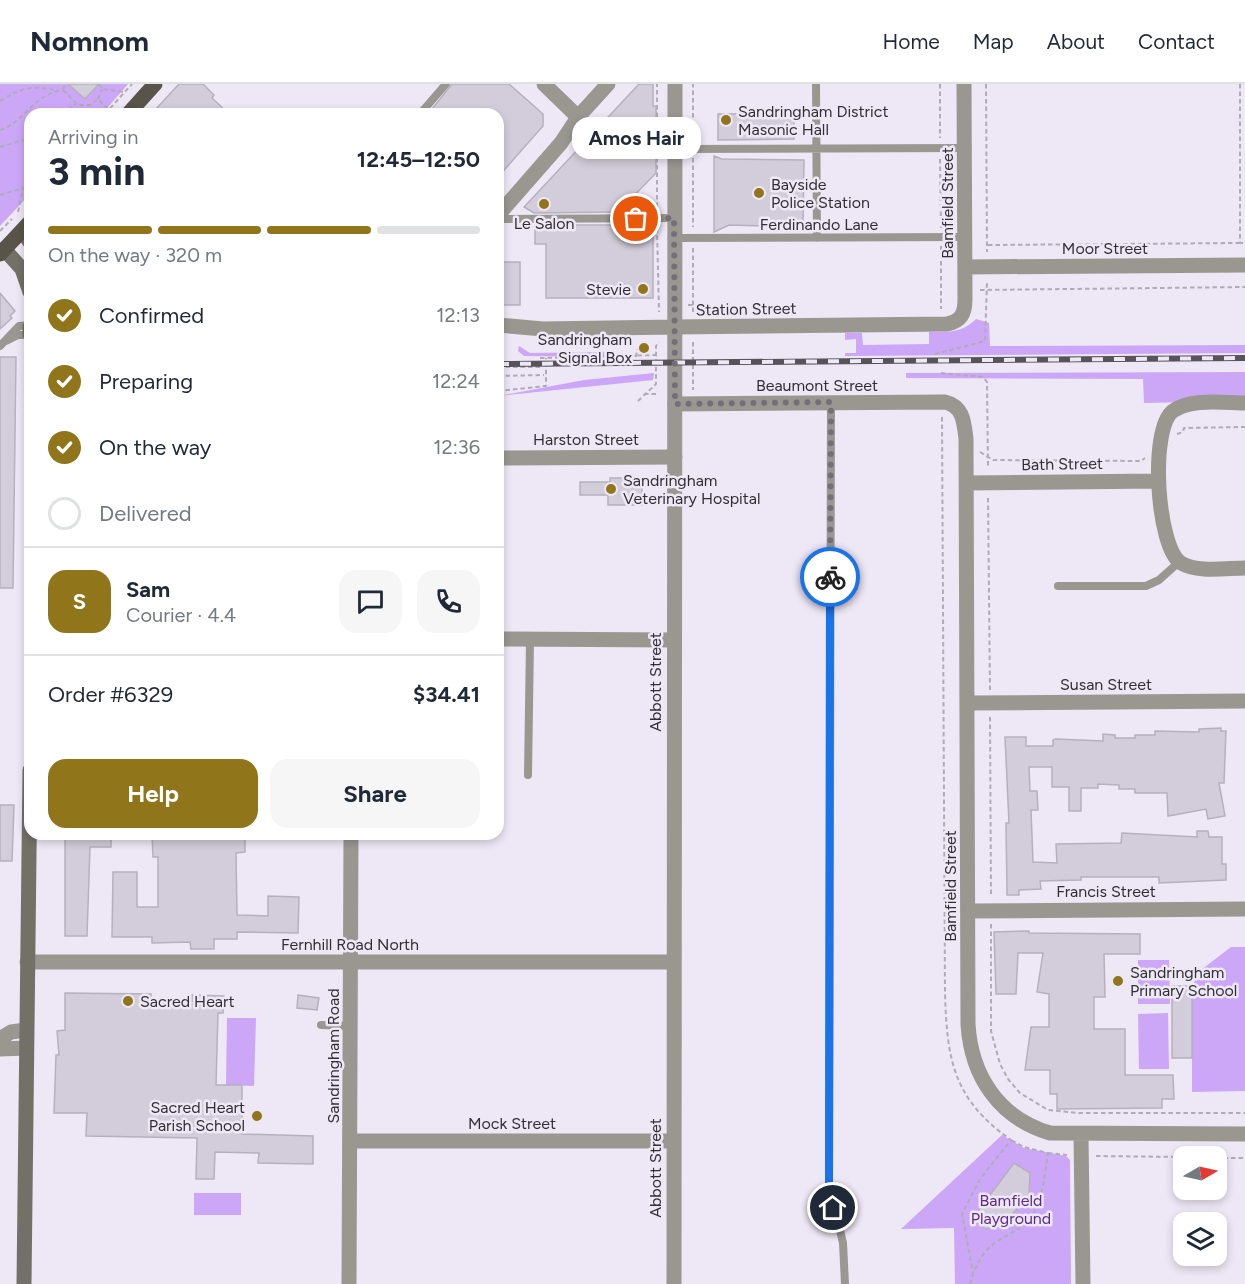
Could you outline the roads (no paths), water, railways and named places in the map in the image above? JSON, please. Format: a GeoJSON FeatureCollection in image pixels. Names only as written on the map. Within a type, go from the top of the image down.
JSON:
{"type":"FeatureCollection","features":[{"type":"Feature","properties":{"kind":"main road"},"geometry":{"type":"LineString","coordinates":[[136,108],[155,84]]}},
{"type":"Feature","properties":{"kind":"main road"},"geometry":{"type":"LineString","coordinates":[[24,234],[2,252],[22,269],[24,275]]}},
{"type":"Feature","properties":{"kind":"main road"},"geometry":{"type":"LineString","coordinates":[[24,1284],[29,840]]}},
{"type":"Feature","properties":{"kind":"street"},"geometry":{"type":"LineString","coordinates":[[544,84],[579,117]]}},
{"type":"Feature","properties":{"kind":"street"},"geometry":{"type":"LineString","coordinates":[[504,210],[608,84]]}},
{"type":"Feature","properties":{"kind":"street","name":"Abbott Street"},"geometry":{"type":"LineString","coordinates":[[674,1283],[675,84]]}},
{"type":"Feature","properties":{"kind":"street","name":"Bamfield Street"},"geometry":{"type":"LineString","coordinates":[[958,320],[964,315],[966,267],[964,84]]}},
{"type":"Feature","properties":{"kind":"street","name":"Moor Street"},"geometry":{"type":"LineString","coordinates":[[966,267],[1245,265]]}},
{"type":"Feature","properties":{"kind":"street","name":"Station Street"},"geometry":{"type":"LineString","coordinates":[[504,326],[543,329],[947,324],[958,320]]}},
{"type":"Feature","properties":{"kind":"street","name":"Beaumont Street"},"geometry":{"type":"LineString","coordinates":[[675,404],[945,402],[958,407]]}},
{"type":"Feature","properties":{"kind":"street"},"geometry":{"type":"LineString","coordinates":[[1245,403],[1200,404],[1174,410],[1167,417],[1163,427],[1158,481],[1171,552],[1179,562],[1194,567],[1245,568]]}},
{"type":"Feature","properties":{"kind":"street","name":"Bamfield Street"},"geometry":{"type":"LineString","coordinates":[[958,407],[964,425],[966,483],[969,1038],[980,1078],[1001,1105],[1023,1123],[1050,1133],[1245,1134]]}},
{"type":"Feature","properties":{"kind":"street","name":"Harston Street"},"geometry":{"type":"LineString","coordinates":[[504,458],[675,457]]}},
{"type":"Feature","properties":{"kind":"street","name":"Bath Street"},"geometry":{"type":"LineString","coordinates":[[966,483],[1158,481]]}},
{"type":"Feature","properties":{"kind":"street"},"geometry":{"type":"LineString","coordinates":[[504,639],[673,640]]}},
{"type":"Feature","properties":{"kind":"street","name":"Susan Street"},"geometry":{"type":"LineString","coordinates":[[967,703],[1245,701]]}},
{"type":"Feature","properties":{"kind":"street","name":"Sandringham Road"},"geometry":{"type":"LineString","coordinates":[[350,1282],[351,840]]}},
{"type":"Feature","properties":{"kind":"street","name":"Francis Street"},"geometry":{"type":"LineString","coordinates":[[968,910],[1245,909]]}},
{"type":"Feature","properties":{"kind":"street","name":"Fernhill Road North"},"geometry":{"type":"LineString","coordinates":[[27,962],[673,962]]}},
{"type":"Feature","properties":{"kind":"street"},"geometry":{"type":"LineString","coordinates":[[0,1039],[11,1032],[26,1030]]}},
{"type":"Feature","properties":{"kind":"street"},"geometry":{"type":"LineString","coordinates":[[0,1049],[26,1048]]}},
{"type":"Feature","properties":{"kind":"street"},"geometry":{"type":"LineString","coordinates":[[1081,1134],[1083,1284]]}},
{"type":"Feature","properties":{"kind":"street","name":"Mock Street"},"geometry":{"type":"LineString","coordinates":[[351,1141],[673,1140]]}},
{"type":"Feature","properties":{"kind":"lane"},"geometry":{"type":"LineString","coordinates":[[425,108],[446,84]]}},
{"type":"Feature","properties":{"kind":"lane"},"geometry":{"type":"LineString","coordinates":[[816,84],[817,238]]}},
{"type":"Feature","properties":{"kind":"lane"},"geometry":{"type":"LineString","coordinates":[[674,149],[964,148]]}},
{"type":"Feature","properties":{"kind":"lane"},"geometry":{"type":"LineString","coordinates":[[504,217],[674,218]]}},
{"type":"Feature","properties":{"kind":"lane","name":"Ferdinando Lane"},"geometry":{"type":"LineString","coordinates":[[674,238],[965,237]]}},
{"type":"Feature","properties":{"kind":"lane"},"geometry":{"type":"LineString","coordinates":[[3,343],[19,326],[24,326]]}},
{"type":"Feature","properties":{"kind":"lane"},"geometry":{"type":"LineString","coordinates":[[3,343],[24,334]]}},
{"type":"Feature","properties":{"kind":"lane"},"geometry":{"type":"LineString","coordinates":[[831,402],[829,1184],[844,1256],[845,1284]]}},
{"type":"Feature","properties":{"kind":"lane"},"geometry":{"type":"LineString","coordinates":[[1058,586],[1144,587],[1159,580],[1179,562]]}},
{"type":"Feature","properties":{"kind":"lane"},"geometry":{"type":"LineString","coordinates":[[528,775],[530,640]]}},
{"type":"Feature","properties":{"kind":"lane"},"geometry":{"type":"LineString","coordinates":[[321,1025],[350,1026]]}},
{"type":"Feature","properties":{"kind":"railway"},"geometry":{"type":"LineString","coordinates":[[504,364],[1245,358]]}},
{"type":"Feature","properties":{"kind":"place","name":"Sandringham District Masonic Hall"},"geometry":{"type":"Point","coordinates":[726,120]}},
{"type":"Feature","properties":{"kind":"place","name":"Bayside Police Station"},"geometry":{"type":"Point","coordinates":[759,193]}},
{"type":"Feature","properties":{"kind":"place","name":"Le Salon"},"geometry":{"type":"Point","coordinates":[544,204]}},
{"type":"Feature","properties":{"kind":"place","name":"Amos Hair"},"geometry":{"type":"Point","coordinates":[636,219]}},
{"type":"Feature","properties":{"kind":"place","name":"Stevie"},"geometry":{"type":"Point","coordinates":[643,289]}},
{"type":"Feature","properties":{"kind":"place","name":"Sandringham Signal Box"},"geometry":{"type":"Point","coordinates":[644,348]}},
{"type":"Feature","properties":{"kind":"place","name":"Sandringham Veterinary Hospital"},"geometry":{"type":"Point","coordinates":[611,489]}},
{"type":"Feature","properties":{"kind":"place","name":"Sandringham Primary School"},"geometry":{"type":"Point","coordinates":[1118,981]}},
{"type":"Feature","properties":{"kind":"place","name":"Sacred Heart"},"geometry":{"type":"Point","coordinates":[128,1001]}},
{"type":"Feature","properties":{"kind":"place","name":"Sacred Heart Parish School"},"geometry":{"type":"Point","coordinates":[257,1116]}},
{"type":"Feature","properties":{"kind":"park label","name":"Bamfield Playground"},"geometry":{"type":"Point","coordinates":[1011,1209]}}]}
